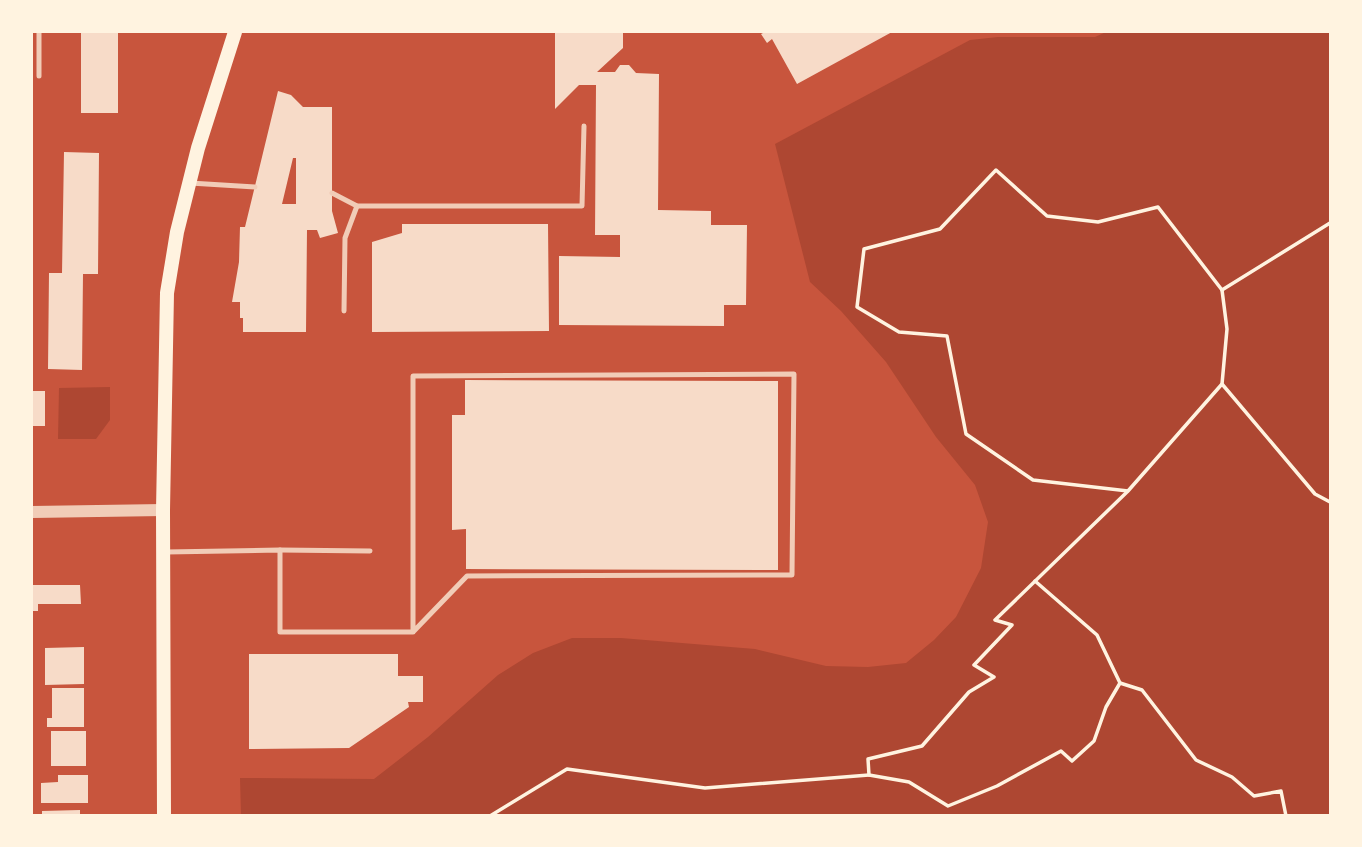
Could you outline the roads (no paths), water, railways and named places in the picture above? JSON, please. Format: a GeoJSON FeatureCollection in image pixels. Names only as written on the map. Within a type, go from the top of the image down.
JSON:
{"type":"FeatureCollection","features":[{"type":"Feature","properties":{"kind":"main road"},"geometry":{"type":"LineString","coordinates":[[164,816],[163,509],[167,293],[177,232],[198,148],[235,32]]}},
{"type":"Feature","properties":{"kind":"street"},"geometry":{"type":"LineString","coordinates":[[32,512],[163,509]]}},
{"type":"Feature","properties":{"kind":"lane"},"geometry":{"type":"LineString","coordinates":[[39,32],[39,76]]}},
{"type":"Feature","properties":{"kind":"lane"},"geometry":{"type":"LineString","coordinates":[[331,193],[357,206],[582,206],[584,126]]}},
{"type":"Feature","properties":{"kind":"lane"},"geometry":{"type":"LineString","coordinates":[[190,183],[255,187]]}},
{"type":"Feature","properties":{"kind":"lane"},"geometry":{"type":"LineString","coordinates":[[344,311],[345,238],[357,206]]}},
{"type":"Feature","properties":{"kind":"lane"},"geometry":{"type":"LineString","coordinates":[[280,550],[280,632],[413,632],[467,576],[792,575],[794,374],[413,376],[413,632]]}},
{"type":"Feature","properties":{"kind":"lane"},"geometry":{"type":"LineString","coordinates":[[163,552],[370,551]]}}]}
